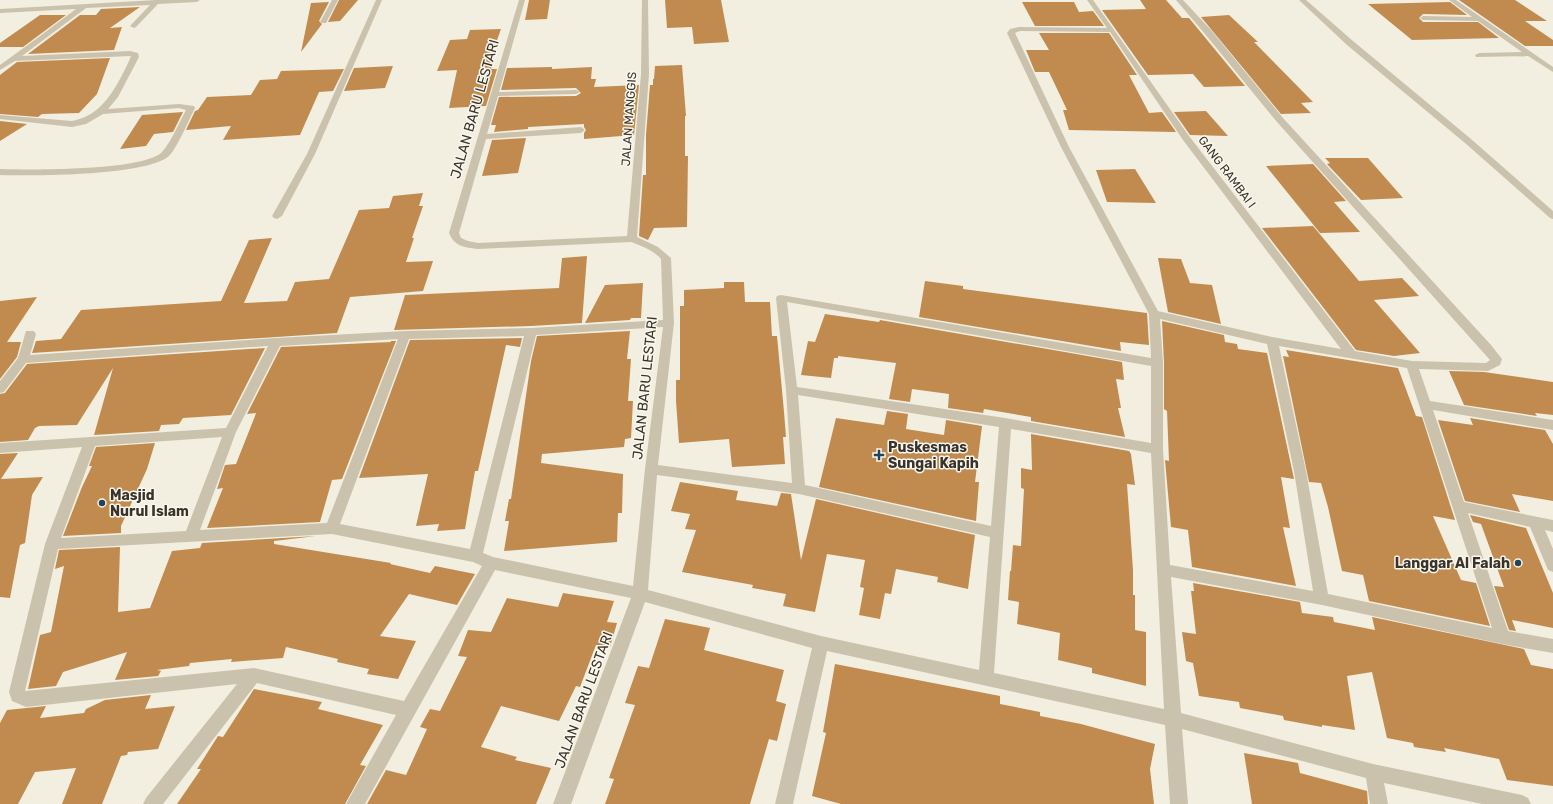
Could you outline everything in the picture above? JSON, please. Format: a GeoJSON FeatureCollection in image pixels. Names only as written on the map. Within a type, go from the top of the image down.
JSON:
{"type":"FeatureCollection","features":[{"type":"Feature","properties":{"kind":"street"},"geometry":{"type":"LineString","coordinates":[[26,10],[40,0]]}},
{"type":"Feature","properties":{"kind":"street"},"geometry":{"type":"LineString","coordinates":[[0,11],[197,0]]}},
{"type":"Feature","properties":{"kind":"street"},"geometry":{"type":"LineString","coordinates":[[324,22],[335,0]]}},
{"type":"Feature","properties":{"kind":"street"},"geometry":{"type":"LineString","coordinates":[[276,216],[311,154],[379,0]]}},
{"type":"Feature","properties":{"kind":"street","name":"JALAN BARU LESTARI"},"geometry":{"type":"LineString","coordinates":[[522,0],[454,233],[457,240],[465,244],[478,246],[632,239],[655,249],[666,258],[669,323],[651,469],[640,594],[562,804]]}},
{"type":"Feature","properties":{"kind":"street","name":"JALAN MANGGIS"},"geometry":{"type":"LineString","coordinates":[[632,239],[645,74],[645,0]]}},
{"type":"Feature","properties":{"kind":"street","name":"GANG RAMBAI I"},"geometry":{"type":"LineString","coordinates":[[1090,0],[1186,138],[1351,354]]}},
{"type":"Feature","properties":{"kind":"street"},"geometry":{"type":"LineString","coordinates":[[1154,314],[1272,341],[1412,364],[1488,367],[1494,364],[1496,359],[1280,120],[1208,32],[1179,0]]}},
{"type":"Feature","properties":{"kind":"street"},"geometry":{"type":"LineString","coordinates":[[1302,0],[1350,43],[1468,141],[1553,216]]}},
{"type":"Feature","properties":{"kind":"street"},"geometry":{"type":"LineString","coordinates":[[1452,0],[1553,70]]}},
{"type":"Feature","properties":{"kind":"street"},"geometry":{"type":"LineString","coordinates":[[134,26],[156,2]]}},
{"type":"Feature","properties":{"kind":"street"},"geometry":{"type":"LineString","coordinates":[[0,68],[39,41],[83,7]]}},
{"type":"Feature","properties":{"kind":"street"},"geometry":{"type":"LineString","coordinates":[[1423,18],[1479,19]]}},
{"type":"Feature","properties":{"kind":"street"},"geometry":{"type":"LineString","coordinates":[[1112,30],[1019,30],[1013,31],[1011,34],[1065,146],[1154,314],[1158,364],[1157,449],[1163,570],[1179,804]]}},
{"type":"Feature","properties":{"kind":"street"},"geometry":{"type":"LineString","coordinates":[[0,117],[72,124],[83,122],[101,112],[114,97],[136,57],[130,53],[12,59]]}},
{"type":"Feature","properties":{"kind":"street"},"geometry":{"type":"LineString","coordinates":[[1479,55],[1530,54]]}},
{"type":"Feature","properties":{"kind":"street"},"geometry":{"type":"LineString","coordinates":[[495,94],[576,92]]}},
{"type":"Feature","properties":{"kind":"street"},"geometry":{"type":"LineString","coordinates":[[0,172],[39,173],[100,169],[156,160],[167,152],[192,108],[179,106],[101,112]]}},
{"type":"Feature","properties":{"kind":"street"},"geometry":{"type":"LineString","coordinates":[[482,137],[582,130]]}},
{"type":"Feature","properties":{"kind":"street"},"geometry":{"type":"LineString","coordinates":[[799,489],[792,390],[781,298],[1158,364]]}},
{"type":"Feature","properties":{"kind":"street"},"geometry":{"type":"LineString","coordinates":[[23,359],[276,342],[404,335],[531,332],[669,323]]}},
{"type":"Feature","properties":{"kind":"street"},"geometry":{"type":"LineString","coordinates":[[476,556],[531,332]]}},
{"type":"Feature","properties":{"kind":"street"},"geometry":{"type":"LineString","coordinates":[[0,389],[23,359],[30,334]]}},
{"type":"Feature","properties":{"kind":"street"},"geometry":{"type":"LineString","coordinates":[[332,528],[404,335]]}},
{"type":"Feature","properties":{"kind":"street"},"geometry":{"type":"LineString","coordinates":[[1272,341],[1300,471],[1322,600]]}},
{"type":"Feature","properties":{"kind":"street"},"geometry":{"type":"LineString","coordinates":[[191,535],[230,432],[276,342]]}},
{"type":"Feature","properties":{"kind":"street"},"geometry":{"type":"LineString","coordinates":[[1412,364],[1502,637]]}},
{"type":"Feature","properties":{"kind":"street"},"geometry":{"type":"LineString","coordinates":[[792,390],[1006,423],[1157,449]]}},
{"type":"Feature","properties":{"kind":"street"},"geometry":{"type":"LineString","coordinates":[[1424,404],[1553,425]]}},
{"type":"Feature","properties":{"kind":"street"},"geometry":{"type":"LineString","coordinates":[[986,679],[996,533],[1006,423]]}},
{"type":"Feature","properties":{"kind":"street"},"geometry":{"type":"LineString","coordinates":[[0,448],[230,432]]}},
{"type":"Feature","properties":{"kind":"street"},"geometry":{"type":"LineString","coordinates":[[90,442],[52,544],[17,692],[18,696],[26,699],[254,675],[408,710]]}},
{"type":"Feature","properties":{"kind":"street"},"geometry":{"type":"LineString","coordinates":[[651,469],[799,489],[996,533]]}},
{"type":"Feature","properties":{"kind":"street"},"geometry":{"type":"LineString","coordinates":[[1458,506],[1553,526]]}},
{"type":"Feature","properties":{"kind":"street"},"geometry":{"type":"LineString","coordinates":[[1535,523],[1553,566]]}},
{"type":"Feature","properties":{"kind":"street"},"geometry":{"type":"LineString","coordinates":[[52,544],[332,528],[476,556],[491,563],[640,594],[821,643],[1174,719],[1372,772],[1522,804]]}},
{"type":"Feature","properties":{"kind":"street"},"geometry":{"type":"LineString","coordinates":[[355,804],[491,563]]}},
{"type":"Feature","properties":{"kind":"street"},"geometry":{"type":"LineString","coordinates":[[1163,570],[1553,646]]}},
{"type":"Feature","properties":{"kind":"street"},"geometry":{"type":"LineString","coordinates":[[784,804],[821,643]]}},
{"type":"Feature","properties":{"kind":"street"},"geometry":{"type":"LineString","coordinates":[[152,804],[254,675]]}},
{"type":"Feature","properties":{"kind":"street"},"geometry":{"type":"LineString","coordinates":[[1372,772],[1379,804]]}},
{"type":"Feature","properties":{"kind":"building"},"geometry":{"type":"Polygon","coordinates":[[[339,0],[358,0],[340,21],[328,22],[339,0]]]}},
{"type":"Feature","properties":{"kind":"building"},"geometry":{"type":"Polygon","coordinates":[[[529,0],[550,0],[547,19],[525,20],[529,0]]]}},
{"type":"Feature","properties":{"kind":"building"},"geometry":{"type":"Polygon","coordinates":[[[665,0],[721,0],[729,42],[694,44],[692,27],[667,28],[665,0]]]}},
{"type":"Feature","properties":{"kind":"building"},"geometry":{"type":"Polygon","coordinates":[[[1140,0],[1166,0],[1182,18],[1189,18],[1245,86],[1204,87],[1193,74],[1148,75],[1102,10],[1146,9],[1140,0]]]}},
{"type":"Feature","properties":{"kind":"building"},"geometry":{"type":"Polygon","coordinates":[[[1459,0],[1515,0],[1547,21],[1525,21],[1553,40],[1553,46],[1525,46],[1459,0]]]}},
{"type":"Feature","properties":{"kind":"building"},"geometry":{"type":"Polygon","coordinates":[[[329,2],[319,21],[322,24],[301,52],[311,3],[329,2]]]}},
{"type":"Feature","properties":{"kind":"building"},"geometry":{"type":"Polygon","coordinates":[[[1022,2],[1074,2],[1079,12],[1093,11],[1104,26],[1035,26],[1022,2]]]}},
{"type":"Feature","properties":{"kind":"building"},"geometry":{"type":"Polygon","coordinates":[[[1450,2],[1467,15],[1423,14],[1419,18],[1423,22],[1478,22],[1499,38],[1412,40],[1368,4],[1450,2]]]}},
{"type":"Feature","properties":{"kind":"building"},"geometry":{"type":"Polygon","coordinates":[[[140,7],[110,28],[122,27],[114,50],[28,54],[80,15],[96,15],[101,9],[140,7]]]}},
{"type":"Feature","properties":{"kind":"building"},"geometry":{"type":"Polygon","coordinates":[[[40,15],[66,15],[23,47],[0,47],[0,43],[40,15]]]}},
{"type":"Feature","properties":{"kind":"building"},"geometry":{"type":"Polygon","coordinates":[[[1229,15],[1258,42],[1254,42],[1313,102],[1301,103],[1311,113],[1281,114],[1201,17],[1229,15]]]}},
{"type":"Feature","properties":{"kind":"building"},"geometry":{"type":"Polygon","coordinates":[[[501,29],[490,60],[494,60],[491,69],[497,69],[486,106],[449,108],[457,70],[437,71],[450,40],[467,39],[470,30],[501,29]]]}},
{"type":"Feature","properties":{"kind":"building"},"geometry":{"type":"Polygon","coordinates":[[[1039,33],[1109,33],[1137,75],[1129,75],[1149,113],[1162,112],[1176,132],[1069,130],[1063,110],[1067,110],[1049,72],[1035,72],[1026,50],[1049,50],[1039,33]]]}},
{"type":"Feature","properties":{"kind":"building"},"geometry":{"type":"Polygon","coordinates":[[[110,58],[97,94],[79,113],[42,114],[38,117],[0,114],[0,75],[17,62],[110,58]]]}},
{"type":"Feature","properties":{"kind":"building"},"geometry":{"type":"Polygon","coordinates":[[[682,65],[686,116],[685,156],[688,156],[687,227],[654,228],[648,240],[639,236],[643,175],[646,175],[646,135],[650,85],[653,85],[655,66],[682,65]]]}},
{"type":"Feature","properties":{"kind":"building"},"geometry":{"type":"Polygon","coordinates":[[[393,66],[385,88],[344,91],[354,68],[393,66]]]}},
{"type":"Feature","properties":{"kind":"building"},"geometry":{"type":"Polygon","coordinates":[[[552,67],[552,69],[592,67],[591,79],[596,79],[594,87],[639,85],[634,135],[584,139],[584,133],[586,130],[584,124],[528,127],[528,129],[494,132],[496,125],[491,125],[499,97],[576,96],[581,93],[576,88],[501,90],[507,68],[552,67]]]}},
{"type":"Feature","properties":{"kind":"building"},"geometry":{"type":"Polygon","coordinates":[[[344,69],[333,91],[319,92],[300,135],[223,140],[231,126],[186,130],[195,111],[198,110],[207,97],[251,95],[260,80],[277,79],[281,71],[344,69]]]}},
{"type":"Feature","properties":{"kind":"building"},"geometry":{"type":"Polygon","coordinates":[[[1206,111],[1228,136],[1190,135],[1174,112],[1206,111]]]}},
{"type":"Feature","properties":{"kind":"building"},"geometry":{"type":"Polygon","coordinates":[[[183,112],[173,132],[154,134],[146,146],[120,149],[142,115],[183,112]]]}},
{"type":"Feature","properties":{"kind":"building"},"geometry":{"type":"Polygon","coordinates":[[[0,121],[27,124],[0,141],[0,121]]]}},
{"type":"Feature","properties":{"kind":"building"},"geometry":{"type":"Polygon","coordinates":[[[526,138],[518,173],[482,176],[492,140],[526,138]]]}},
{"type":"Feature","properties":{"kind":"building"},"geometry":{"type":"Polygon","coordinates":[[[1325,158],[1368,158],[1403,198],[1361,200],[1327,164],[1330,163],[1325,158]]]}},
{"type":"Feature","properties":{"kind":"building"},"geometry":{"type":"Polygon","coordinates":[[[1313,164],[1346,201],[1334,202],[1360,232],[1320,233],[1266,166],[1313,164]]]}},
{"type":"Feature","properties":{"kind":"building"},"geometry":{"type":"Polygon","coordinates":[[[1135,169],[1156,203],[1107,202],[1096,170],[1135,169]]]}},
{"type":"Feature","properties":{"kind":"building"},"geometry":{"type":"Polygon","coordinates":[[[423,193],[419,206],[423,206],[412,238],[414,238],[406,262],[433,261],[423,291],[350,297],[337,333],[32,353],[36,341],[61,339],[81,310],[221,301],[249,240],[272,238],[244,303],[287,301],[295,282],[329,279],[359,210],[389,208],[393,196],[423,193]]]}},
{"type":"Feature","properties":{"kind":"building"},"geometry":{"type":"Polygon","coordinates":[[[1313,226],[1359,281],[1402,278],[1419,296],[1374,300],[1420,353],[1394,356],[1356,350],[1262,228],[1313,226]]]}},
{"type":"Feature","properties":{"kind":"building"},"geometry":{"type":"Polygon","coordinates":[[[587,256],[582,323],[394,330],[405,295],[559,288],[562,258],[587,256]]]}},
{"type":"Feature","properties":{"kind":"building"},"geometry":{"type":"Polygon","coordinates":[[[1158,258],[1181,259],[1190,283],[1212,285],[1221,324],[1168,312],[1158,258]]]}},
{"type":"Feature","properties":{"kind":"building"},"geometry":{"type":"Polygon","coordinates":[[[925,281],[963,286],[963,289],[1147,313],[1149,345],[1120,342],[1121,351],[919,317],[925,281]]]}},
{"type":"Feature","properties":{"kind":"building"},"geometry":{"type":"Polygon","coordinates":[[[724,282],[744,282],[745,302],[770,302],[772,336],[777,336],[786,437],[783,437],[785,464],[732,467],[729,439],[679,443],[676,380],[680,380],[680,306],[684,306],[684,290],[724,288],[724,282]]]}},
{"type":"Feature","properties":{"kind":"building"},"geometry":{"type":"Polygon","coordinates":[[[643,283],[641,318],[585,323],[605,285],[643,283]]]}},
{"type":"Feature","properties":{"kind":"building"},"geometry":{"type":"Polygon","coordinates":[[[37,297],[7,342],[21,342],[17,357],[0,379],[0,301],[37,297]]]}},
{"type":"Feature","properties":{"kind":"building"},"geometry":{"type":"Polygon","coordinates":[[[825,314],[879,322],[880,320],[1122,362],[1124,380],[1116,379],[1121,408],[1118,408],[1125,437],[1031,421],[1031,417],[984,409],[983,413],[948,408],[949,394],[912,389],[910,402],[889,399],[896,363],[838,356],[838,358],[834,358],[831,378],[801,375],[808,341],[815,342],[825,314]]]}},
{"type":"Feature","properties":{"kind":"building"},"geometry":{"type":"Polygon","coordinates":[[[1162,321],[1224,335],[1225,342],[1237,344],[1238,349],[1267,353],[1294,479],[1281,477],[1290,528],[1283,527],[1296,586],[1192,567],[1188,530],[1171,527],[1165,460],[1169,461],[1167,411],[1164,409],[1162,321]]]}},
{"type":"Feature","properties":{"kind":"building"},"geometry":{"type":"Polygon","coordinates":[[[630,331],[627,359],[631,359],[628,401],[633,401],[631,438],[625,439],[624,447],[542,454],[541,463],[623,474],[622,513],[618,513],[617,542],[504,551],[509,521],[505,521],[509,499],[511,499],[531,361],[537,336],[630,331]]]}},
{"type":"Feature","properties":{"kind":"building"},"geometry":{"type":"Polygon","coordinates":[[[522,338],[520,347],[506,345],[478,471],[475,471],[465,529],[437,531],[439,524],[416,526],[428,474],[359,478],[410,340],[522,338]]]}},
{"type":"Feature","properties":{"kind":"building"},"geometry":{"type":"Polygon","coordinates":[[[396,341],[342,479],[332,480],[320,522],[207,528],[223,488],[217,489],[225,465],[236,464],[256,413],[247,414],[281,347],[396,341]]]}},
{"type":"Feature","properties":{"kind":"building"},"geometry":{"type":"Polygon","coordinates":[[[265,348],[231,415],[183,418],[179,424],[161,425],[159,431],[94,435],[113,368],[77,425],[39,426],[35,428],[28,440],[0,442],[0,394],[5,393],[27,364],[265,348]]]}},
{"type":"Feature","properties":{"kind":"building"},"geometry":{"type":"Polygon","coordinates":[[[1286,350],[1398,368],[1416,416],[1422,417],[1455,520],[1433,516],[1461,580],[1476,583],[1490,626],[1369,601],[1363,575],[1342,571],[1328,507],[1321,483],[1309,482],[1283,356],[1289,357],[1286,350]]]}},
{"type":"Feature","properties":{"kind":"building"},"geometry":{"type":"Polygon","coordinates":[[[1449,371],[1484,372],[1553,382],[1553,415],[1535,413],[1537,416],[1464,405],[1449,371]]]}},
{"type":"Feature","properties":{"kind":"building"},"geometry":{"type":"Polygon","coordinates":[[[887,411],[908,414],[906,429],[944,435],[946,420],[982,426],[975,482],[979,482],[976,521],[819,487],[836,418],[884,425],[887,411]]]}},
{"type":"Feature","properties":{"kind":"building"},"geometry":{"type":"Polygon","coordinates":[[[1470,418],[1545,430],[1553,444],[1553,501],[1512,494],[1520,512],[1465,501],[1438,420],[1473,425],[1470,418]]]}},
{"type":"Feature","properties":{"kind":"building"},"geometry":{"type":"Polygon","coordinates":[[[1031,434],[1129,451],[1131,454],[1135,485],[1127,484],[1133,570],[1133,595],[1135,595],[1135,630],[1146,632],[1146,686],[1092,673],[1092,668],[1058,660],[1060,633],[1017,624],[1019,602],[1008,600],[1010,571],[1013,545],[1021,546],[1024,489],[1021,488],[1021,468],[1032,470],[1031,434]]]}},
{"type":"Feature","properties":{"kind":"building"},"geometry":{"type":"Polygon","coordinates":[[[155,443],[147,469],[121,526],[121,533],[63,536],[82,487],[92,466],[89,466],[96,447],[155,443]]]}},
{"type":"Feature","properties":{"kind":"building"},"geometry":{"type":"Polygon","coordinates":[[[18,453],[1,479],[43,477],[32,495],[25,543],[20,545],[10,598],[0,597],[0,454],[18,453]]]}},
{"type":"Feature","properties":{"kind":"building"},"geometry":{"type":"Polygon","coordinates":[[[680,482],[738,491],[736,500],[777,506],[781,493],[791,494],[801,560],[816,499],[975,535],[968,589],[937,582],[938,577],[896,569],[891,594],[885,593],[880,619],[859,615],[864,588],[860,587],[865,560],[827,554],[815,612],[783,606],[786,594],[752,588],[753,585],[682,572],[696,530],[685,529],[690,514],[671,511],[680,482]]]}},
{"type":"Feature","properties":{"kind":"building","name":"Langgar Al Falah"},"geometry":{"type":"Polygon","coordinates":[[[1470,515],[1526,528],[1553,593],[1553,628],[1512,620],[1516,631],[1509,630],[1494,586],[1504,587],[1481,524],[1473,522],[1470,515]]]}},
{"type":"Feature","properties":{"kind":"building"},"geometry":{"type":"Polygon","coordinates":[[[316,536],[274,541],[274,544],[391,563],[390,564],[430,573],[435,566],[475,574],[457,605],[409,594],[380,636],[416,641],[398,679],[367,674],[369,669],[337,662],[338,659],[286,647],[283,658],[231,662],[232,659],[190,663],[189,666],[157,670],[161,671],[158,676],[115,680],[127,652],[63,672],[56,686],[28,689],[40,635],[51,632],[64,566],[55,569],[59,550],[120,547],[118,612],[150,608],[172,551],[200,548],[202,543],[316,536]]]}},
{"type":"Feature","properties":{"kind":"building"},"geometry":{"type":"Polygon","coordinates":[[[1193,583],[1300,602],[1302,613],[1333,617],[1334,622],[1375,630],[1372,617],[1524,649],[1531,665],[1553,669],[1553,786],[1507,780],[1499,759],[1444,748],[1446,752],[1414,747],[1413,743],[1387,738],[1372,672],[1347,676],[1355,730],[1322,725],[1322,727],[1284,720],[1283,716],[1240,708],[1239,702],[1199,696],[1193,663],[1186,661],[1182,632],[1196,634],[1191,591],[1194,591],[1193,583]]]}},
{"type":"Feature","properties":{"kind":"building"},"geometry":{"type":"Polygon","coordinates":[[[563,593],[614,601],[607,622],[617,623],[610,647],[596,645],[580,687],[576,686],[559,721],[501,706],[481,747],[517,757],[515,760],[551,768],[536,804],[367,804],[386,770],[406,775],[427,729],[420,727],[430,709],[440,711],[467,657],[458,656],[468,630],[491,632],[507,598],[558,607],[563,593]]]}},
{"type":"Feature","properties":{"kind":"building"},"geometry":{"type":"Polygon","coordinates":[[[665,619],[710,628],[704,650],[784,670],[776,701],[786,704],[777,741],[769,739],[750,804],[605,804],[614,779],[609,778],[635,705],[625,703],[638,666],[649,668],[665,619]]]}},
{"type":"Feature","properties":{"kind":"building"},"geometry":{"type":"Polygon","coordinates":[[[835,664],[1000,696],[1000,704],[1040,712],[1040,716],[1081,724],[1155,744],[1150,769],[1154,804],[841,804],[812,796],[826,733],[823,732],[835,664]]]}},
{"type":"Feature","properties":{"kind":"building"},"geometry":{"type":"Polygon","coordinates":[[[254,689],[322,702],[318,709],[383,725],[360,765],[366,766],[345,804],[177,804],[201,769],[197,769],[218,736],[223,737],[254,689]]]}},
{"type":"Feature","properties":{"kind":"building"},"geometry":{"type":"Polygon","coordinates":[[[151,695],[145,709],[175,706],[158,749],[128,752],[127,755],[121,756],[102,804],[62,804],[76,768],[35,772],[18,804],[0,804],[0,723],[7,710],[46,706],[40,718],[84,713],[86,709],[105,700],[151,695]]]}},
{"type":"Feature","properties":{"kind":"building"},"geometry":{"type":"Polygon","coordinates":[[[1244,753],[1298,763],[1300,773],[1367,791],[1368,804],[1252,804],[1244,753]]]}},
{"type":"Feature","properties":{"kind":"place","name":"Puskesmas Sungai Kapih"},"geometry":{"type":"Point","coordinates":[879,455]}},
{"type":"Feature","properties":{"kind":"place","name":"Masjid Nurul Islam"},"geometry":{"type":"Point","coordinates":[102,503]}},
{"type":"Feature","properties":{"kind":"place","name":"Langgar Al Falah"},"geometry":{"type":"Point","coordinates":[1518,563]}}]}
